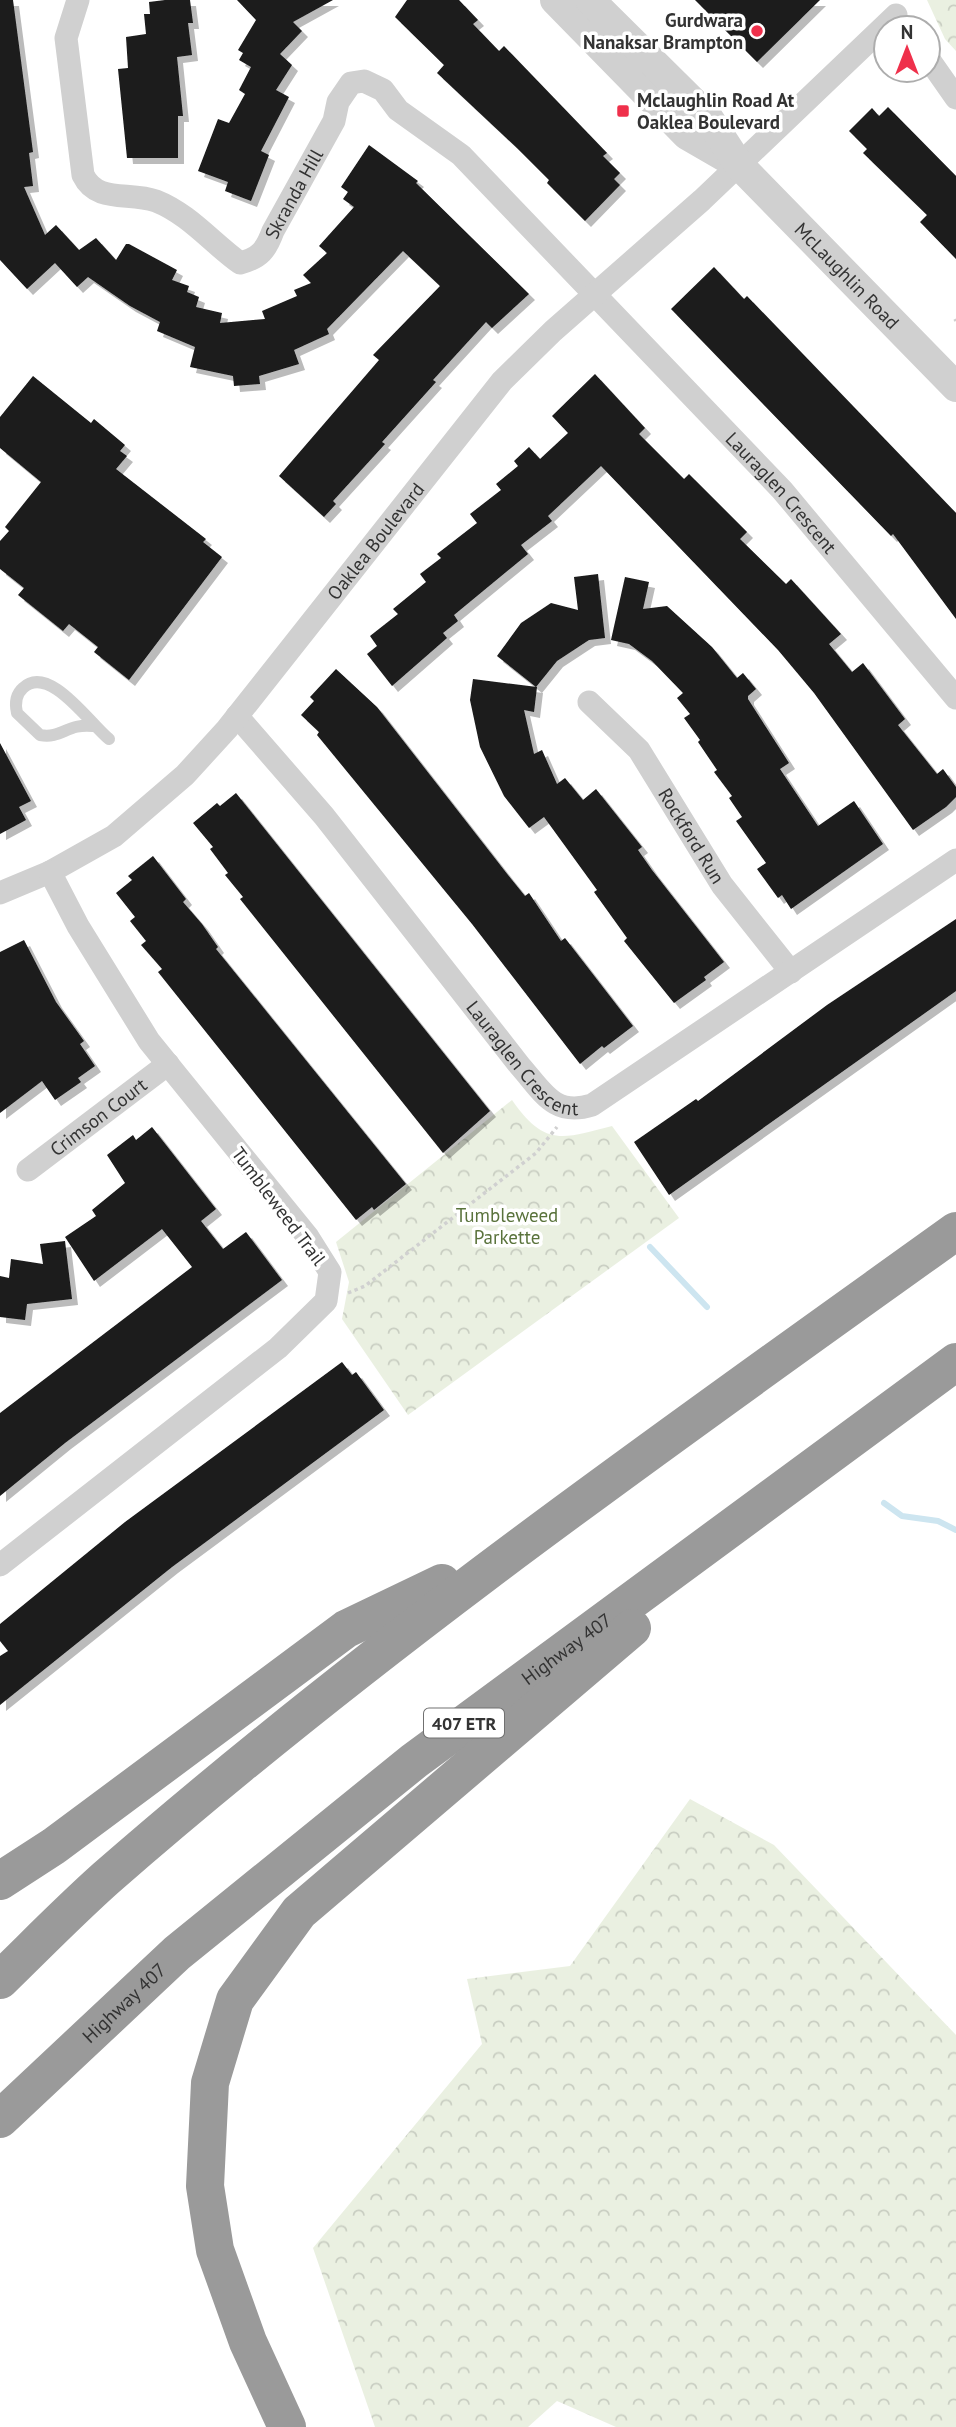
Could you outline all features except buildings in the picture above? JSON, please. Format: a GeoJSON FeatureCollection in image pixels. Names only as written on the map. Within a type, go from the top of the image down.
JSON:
{"type":"FeatureCollection","features":[{"type":"Feature","properties":{"kind":"highway"},"geometry":{"type":"LineString","coordinates":[[0,1980],[105,1880],[370,1659],[519,1545],[956,1231]]}},
{"type":"Feature","properties":{"kind":"highway","name":"Highway 407"},"geometry":{"type":"LineString","coordinates":[[0,2119],[177,1953],[414,1760],[956,1362]]}},
{"type":"Feature","properties":{"kind":"highway"},"geometry":{"type":"LineString","coordinates":[[286,2427],[248,2342],[215,2250],[205,2186],[210,2083],[235,2000],[299,1912],[672,1594],[730,1526]]}},
{"type":"Feature","properties":{"kind":"highway"},"geometry":{"type":"LineString","coordinates":[[0,1881],[75,1830],[346,1629],[519,1545]]}},
{"type":"Feature","properties":{"kind":"street","name":"Skranda Hill"},"geometry":{"type":"LineString","coordinates":[[78,0],[66,38],[83,175],[89,187],[99,194],[124,194],[156,201],[190,220],[240,263],[253,260],[266,250],[273,231],[334,121],[338,103],[351,83],[364,81],[383,90],[398,110],[461,155],[595,296]]}},
{"type":"Feature","properties":{"kind":"street"},"geometry":{"type":"LineString","coordinates":[[555,0],[687,135],[739,165]]}},
{"type":"Feature","properties":{"kind":"street"},"geometry":{"type":"LineString","coordinates":[[590,0],[707,116],[739,165]]}},
{"type":"Feature","properties":{"kind":"street","name":"Oaklea Boulevard"},"geometry":{"type":"LineString","coordinates":[[0,893],[50,872],[114,836],[163,797],[237,716],[502,381],[553,331],[739,165],[872,39]]}},
{"type":"Feature","properties":{"kind":"street"},"geometry":{"type":"LineString","coordinates":[[942,78],[956,98]]}},
{"type":"Feature","properties":{"kind":"street","name":"McLaughlin Road"},"geometry":{"type":"LineString","coordinates":[[739,165],[956,387]]}},
{"type":"Feature","properties":{"kind":"street","name":"Lauraglen Crescent"},"geometry":{"type":"LineString","coordinates":[[595,296],[782,489],[956,698]]}},
{"type":"Feature","properties":{"kind":"street","name":"Rockford Run"},"geometry":{"type":"LineString","coordinates":[[589,702],[639,750],[722,885],[791,972]]}},
{"type":"Feature","properties":{"kind":"street","name":"Lauraglen Crescent"},"geometry":{"type":"LineString","coordinates":[[237,716],[324,816],[520,1066],[554,1104],[573,1111],[592,1105],[956,860]]}},
{"type":"Feature","properties":{"kind":"street","name":"Tumbleweed Trail"},"geometry":{"type":"LineString","coordinates":[[50,872],[85,937],[149,1041],[308,1237],[330,1272],[326,1301]]}},
{"type":"Feature","properties":{"kind":"street","name":"Crimson Court"},"geometry":{"type":"LineString","coordinates":[[28,1170],[168,1064]]}},
{"type":"Feature","properties":{"kind":"street"},"geometry":{"type":"LineString","coordinates":[[0,1565],[278,1348],[326,1301]]}},
{"type":"Feature","properties":{"kind":"lane"},"geometry":{"type":"LineString","coordinates":[[93,726],[69,727],[56,735],[40,735],[17,713],[16,698],[20,691],[32,682],[48,682],[76,705],[93,726],[109,739]]}},
{"type":"Feature","properties":{"kind":"path"},"geometry":{"type":"LineString","coordinates":[[326,1301],[365,1286],[536,1153],[573,1111]]}},
{"type":"Feature","properties":{"kind":"green space"},"geometry":{"type":"Polygon","coordinates":[[[927,0],[956,0],[956,51],[942,32],[942,14],[933,14],[927,0]]]}},
{"type":"Feature","properties":{"kind":"green space","name":"Tumbleweed Parkette"},"geometry":{"type":"Polygon","coordinates":[[[512,1100],[535,1126],[556,1136],[580,1134],[612,1126],[679,1218],[408,1415],[342,1319],[349,1282],[336,1242],[512,1100]]]}},
{"type":"Feature","properties":{"kind":"green space"},"geometry":{"type":"Polygon","coordinates":[[[690,1799],[774,1845],[956,2035],[956,2427],[616,2427],[557,2401],[528,2427],[375,2427],[313,2248],[482,2044],[467,1979],[570,1966],[690,1799]]]}},
{"type":"Feature","properties":{"kind":"waterway"},"geometry":{"type":"LineString","coordinates":[[650,1247],[707,1307]]}},
{"type":"Feature","properties":{"kind":"waterway"},"geometry":{"type":"LineString","coordinates":[[884,1503],[902,1516],[938,1521],[956,1530]]}},
{"type":"Feature","properties":{"kind":"place","name":"Gurdwara Nanaksar Brampton"},"geometry":{"type":"Point","coordinates":[757,31]}},
{"type":"Feature","properties":{"kind":"place","name":"Mclaughlin Road At Oaklea Boulevard"},"geometry":{"type":"Point","coordinates":[623,111]}}]}
